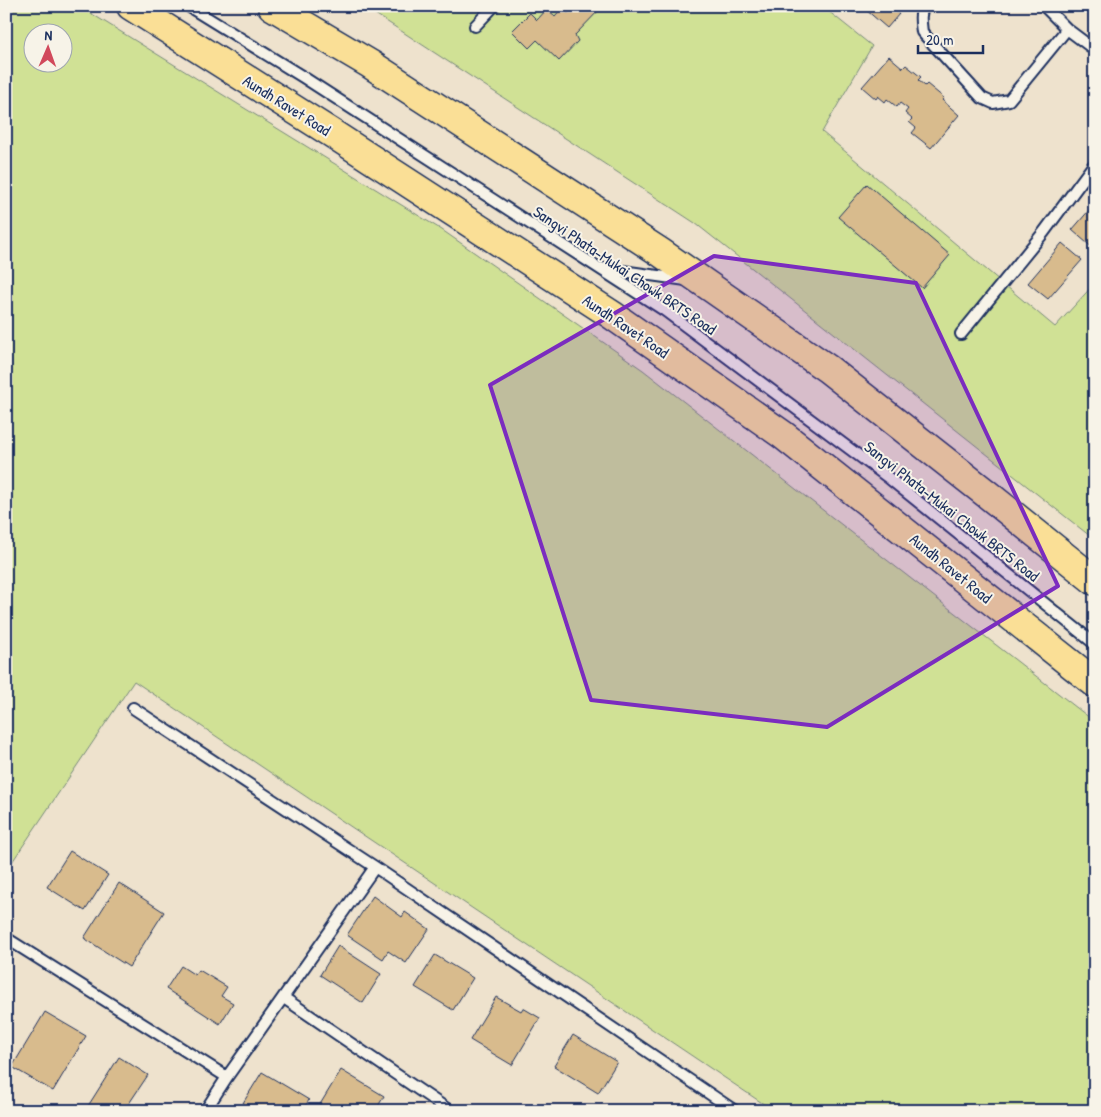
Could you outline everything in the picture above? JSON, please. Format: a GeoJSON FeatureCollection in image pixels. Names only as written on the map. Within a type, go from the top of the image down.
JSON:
{"type":"FeatureCollection","features":[{"type":"Feature","properties":{"kind":"main road","name":"Aundh Ravet Road"},"geometry":{"type":"LineString","coordinates":[[131,6],[333,134],[603,310],[783,434],[1095,683]]}},
{"type":"Feature","properties":{"kind":"main road"},"geometry":{"type":"LineString","coordinates":[[272,6],[387,75],[704,282],[828,369],[1095,581]]}},
{"type":"Feature","properties":{"kind":"lane","name":"Sangvi Phata-Mukai Chowk BRTS Road"},"geometry":{"type":"LineString","coordinates":[[188,6],[664,310],[882,473],[1095,644]]}},
{"type":"Feature","properties":{"kind":"lane"},"geometry":{"type":"LineString","coordinates":[[475,26],[494,6]]}},
{"type":"Feature","properties":{"kind":"lane"},"geometry":{"type":"LineString","coordinates":[[924,6],[920,19],[922,32],[982,98],[993,103],[1008,100],[1067,29]]}},
{"type":"Feature","properties":{"kind":"lane"},"geometry":{"type":"LineString","coordinates":[[1044,6],[1067,29],[1095,50]]}},
{"type":"Feature","properties":{"kind":"lane"},"geometry":{"type":"LineString","coordinates":[[961,334],[1044,232],[1095,163]]}},
{"type":"Feature","properties":{"kind":"lane"},"geometry":{"type":"LineString","coordinates":[[598,268],[704,282]]}},
{"type":"Feature","properties":{"kind":"lane"},"geometry":{"type":"LineString","coordinates":[[133,708],[375,867],[736,1111]]}},
{"type":"Feature","properties":{"kind":"lane"},"geometry":{"type":"LineString","coordinates":[[205,1111],[375,867]]}},
{"type":"Feature","properties":{"kind":"lane"},"geometry":{"type":"LineString","coordinates":[[6,938],[227,1077]]}},
{"type":"Feature","properties":{"kind":"lane"},"geometry":{"type":"LineString","coordinates":[[284,998],[450,1111]]}},
{"type":"Feature","properties":{"kind":"highlighted area"},"geometry":{"type":"Polygon","coordinates":[[[714,256],[916,283],[1058,586],[827,727],[591,700],[490,385],[714,256]]]}},
{"type":"Feature","properties":{"kind":"green space"},"geometry":{"type":"Polygon","coordinates":[[[6,6],[79,6],[442,230],[643,370],[1095,722],[1095,1111],[774,1111],[134,681],[6,871],[6,6]]]}},
{"type":"Feature","properties":{"kind":"green space"},"geometry":{"type":"Polygon","coordinates":[[[363,6],[822,6],[872,46],[822,132],[1055,327],[1095,283],[1095,540],[695,223],[363,6]]]}},
{"type":"Feature","properties":{"kind":"building"},"geometry":{"type":"Polygon","coordinates":[[[570,6],[603,6],[575,35],[578,41],[559,61],[537,40],[529,48],[512,31],[530,13],[537,20],[547,9],[555,16],[562,8],[568,13],[572,9],[570,6]]]}},
{"type":"Feature","properties":{"kind":"building"},"geometry":{"type":"Polygon","coordinates":[[[867,6],[889,6],[899,14],[887,28],[865,9],[867,6]]]}},
{"type":"Feature","properties":{"kind":"building"},"geometry":{"type":"Polygon","coordinates":[[[889,56],[903,68],[906,65],[921,77],[918,80],[925,86],[927,84],[944,98],[942,100],[959,115],[931,148],[912,133],[916,128],[909,122],[912,119],[905,113],[908,109],[900,103],[897,107],[887,99],[885,102],[878,96],[876,99],[862,87],[889,56]]]}},
{"type":"Feature","properties":{"kind":"building"},"geometry":{"type":"Polygon","coordinates":[[[867,184],[950,255],[922,288],[838,217],[867,184]]]}},
{"type":"Feature","properties":{"kind":"building"},"geometry":{"type":"Polygon","coordinates":[[[1091,208],[1095,211],[1095,250],[1072,230],[1091,208]]]}},
{"type":"Feature","properties":{"kind":"building"},"geometry":{"type":"Polygon","coordinates":[[[1062,243],[1082,260],[1048,299],[1028,283],[1062,243]]]}},
{"type":"Feature","properties":{"kind":"building"},"geometry":{"type":"Polygon","coordinates":[[[70,851],[108,875],[85,911],[47,887],[70,851]]]}},
{"type":"Feature","properties":{"kind":"building"},"geometry":{"type":"Polygon","coordinates":[[[119,883],[164,912],[129,967],[84,938],[119,883]]]}},
{"type":"Feature","properties":{"kind":"building"},"geometry":{"type":"Polygon","coordinates":[[[373,896],[402,917],[405,912],[429,929],[406,963],[388,951],[383,959],[347,935],[373,896]]]}},
{"type":"Feature","properties":{"kind":"building"},"geometry":{"type":"Polygon","coordinates":[[[338,946],[381,974],[363,1003],[320,975],[338,946]]]}},
{"type":"Feature","properties":{"kind":"building"},"geometry":{"type":"Polygon","coordinates":[[[435,955],[473,978],[453,1010],[415,987],[435,955]]]}},
{"type":"Feature","properties":{"kind":"building"},"geometry":{"type":"Polygon","coordinates":[[[181,966],[195,975],[199,970],[227,987],[221,996],[233,1003],[220,1024],[166,989],[181,966]]]}},
{"type":"Feature","properties":{"kind":"building"},"geometry":{"type":"Polygon","coordinates":[[[496,997],[521,1011],[523,1008],[540,1018],[512,1065],[470,1040],[496,997]]]}},
{"type":"Feature","properties":{"kind":"building"},"geometry":{"type":"Polygon","coordinates":[[[45,1012],[86,1036],[53,1091],[12,1067],[45,1012]]]}},
{"type":"Feature","properties":{"kind":"building"},"geometry":{"type":"Polygon","coordinates":[[[573,1035],[617,1062],[598,1093],[554,1066],[573,1035]]]}},
{"type":"Feature","properties":{"kind":"building"},"geometry":{"type":"Polygon","coordinates":[[[119,1057],[148,1075],[124,1111],[96,1111],[88,1106],[119,1057]]]}},
{"type":"Feature","properties":{"kind":"building"},"geometry":{"type":"Polygon","coordinates":[[[341,1070],[384,1096],[377,1108],[381,1111],[316,1111],[341,1070]]]}},
{"type":"Feature","properties":{"kind":"building"},"geometry":{"type":"Polygon","coordinates":[[[262,1072],[309,1100],[302,1111],[256,1111],[243,1103],[262,1072]]]}}]}
